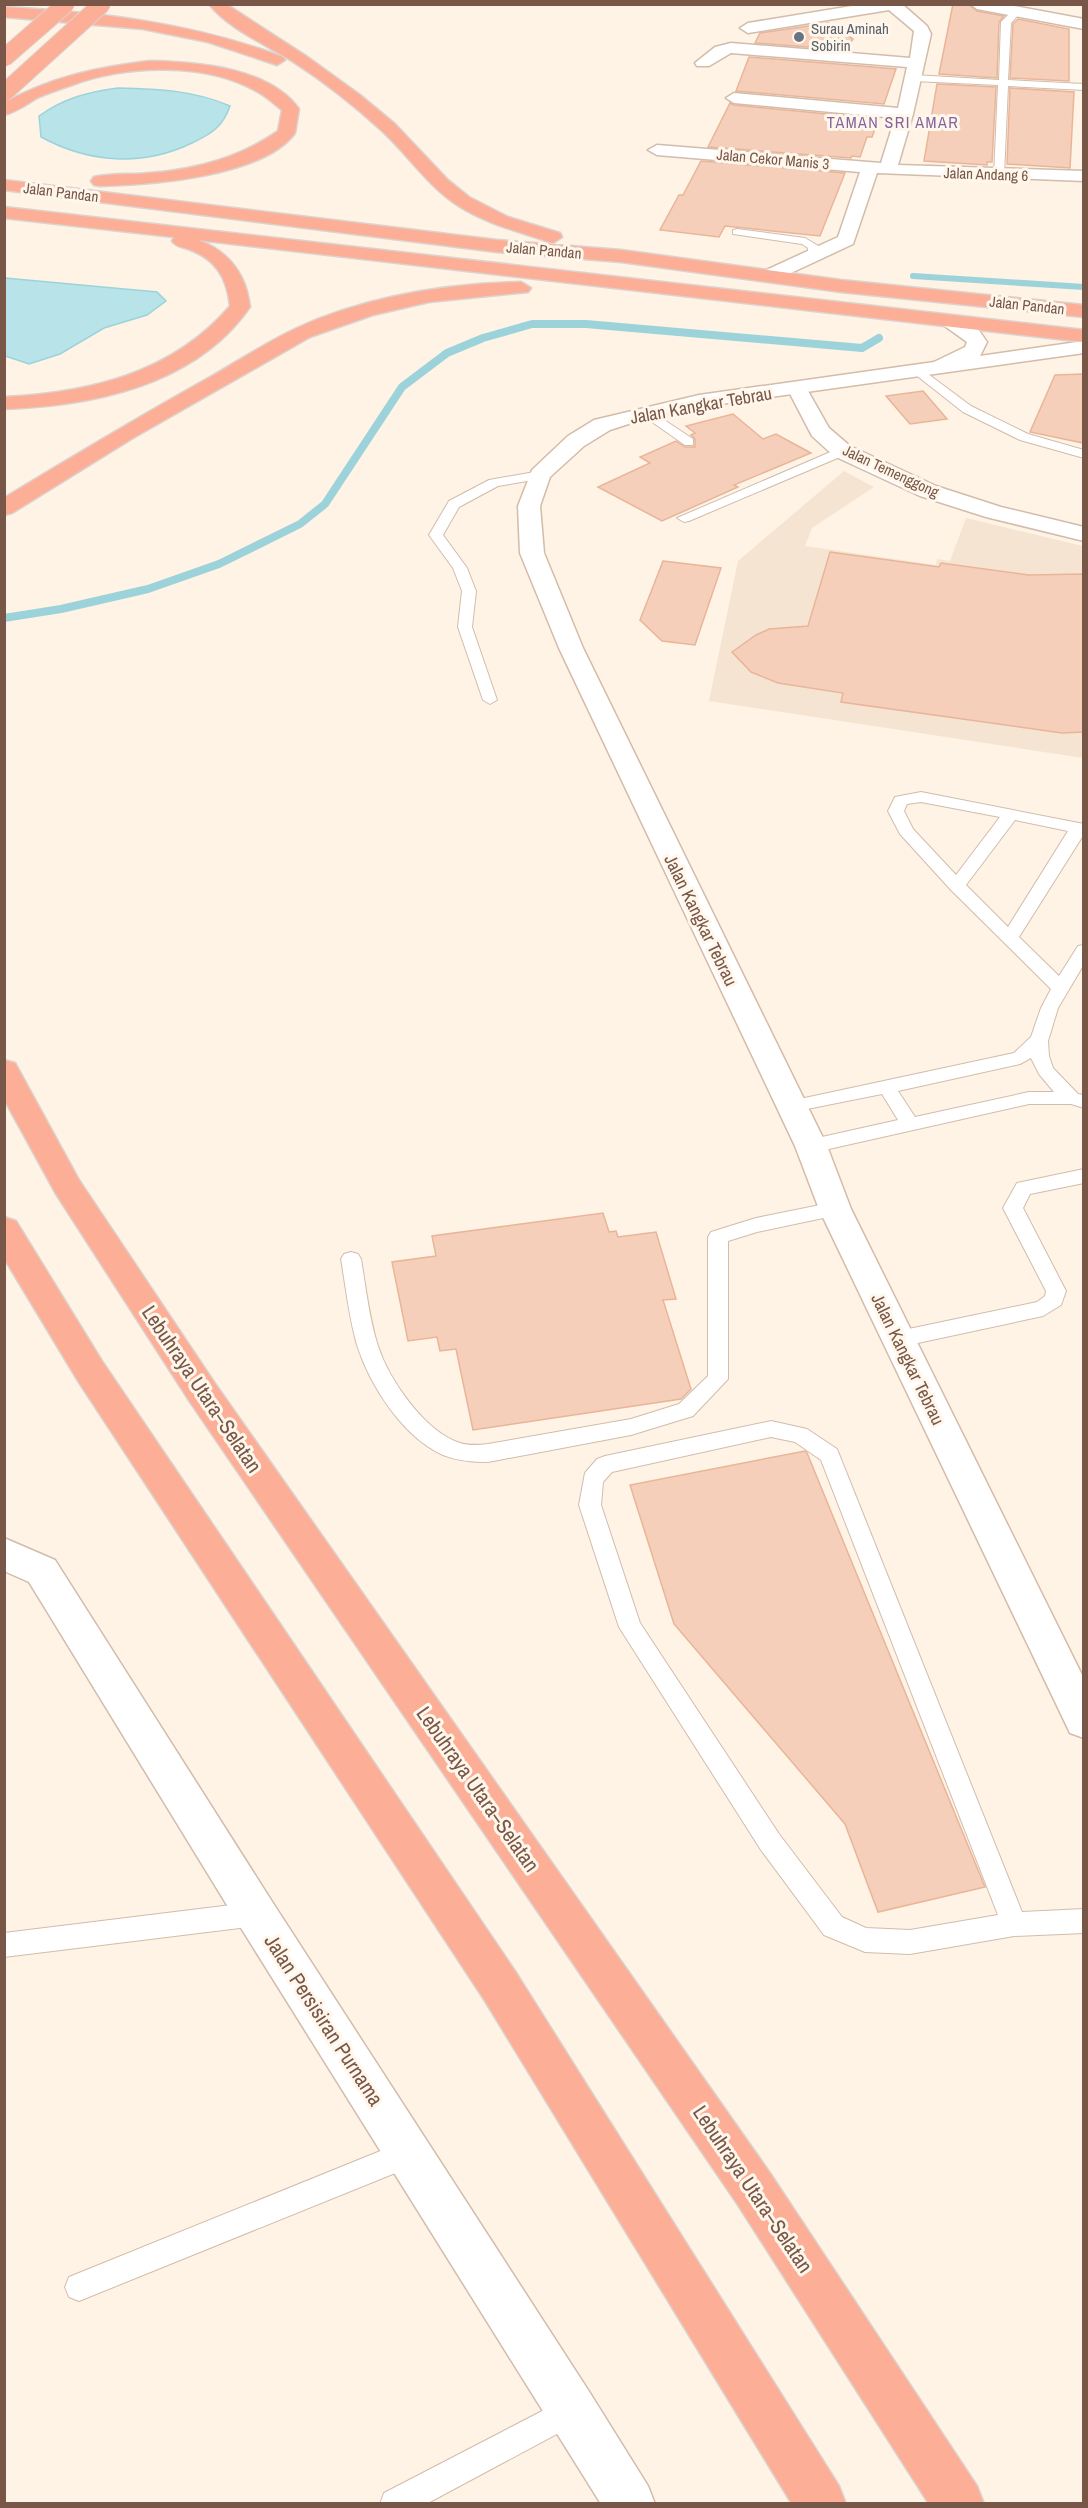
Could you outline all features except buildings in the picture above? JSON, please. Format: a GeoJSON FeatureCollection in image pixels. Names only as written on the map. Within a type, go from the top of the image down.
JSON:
{"type":"FeatureCollection","features":[{"type":"Feature","properties":{"kind":"highway"},"geometry":{"type":"LineString","coordinates":[[4,58],[66,4]]}},
{"type":"Feature","properties":{"kind":"highway"},"geometry":{"type":"LineString","coordinates":[[4,93],[102,4]]}},
{"type":"Feature","properties":{"kind":"highway"},"geometry":{"type":"LineString","coordinates":[[216,4],[300,59],[354,99],[389,128],[442,184],[476,210],[521,228],[621,256]]}},
{"type":"Feature","properties":{"kind":"highway"},"geometry":{"type":"LineString","coordinates":[[4,12],[138,24],[184,32],[274,58],[354,99]]}},
{"type":"Feature","properties":{"kind":"highway"},"geometry":{"type":"LineString","coordinates":[[4,110],[45,87],[81,76],[115,70],[167,68],[222,73],[265,87],[291,109],[291,120],[286,133],[272,144],[248,156],[197,173],[139,180],[4,184]]}},
{"type":"Feature","properties":{"kind":"highway","name":"Jalan Pandan"},"geometry":{"type":"LineString","coordinates":[[4,184],[497,246],[621,256],[769,276],[1083,311]]}},
{"type":"Feature","properties":{"kind":"highway","name":"Jalan Pandan"},"geometry":{"type":"LineString","coordinates":[[4,212],[1083,336]]}},
{"type":"Feature","properties":{"kind":"highway"},"geometry":{"type":"LineString","coordinates":[[4,403],[40,403],[77,398],[110,389],[158,370],[189,354],[218,335],[230,322],[240,307],[238,286],[216,255],[198,245],[131,227]]}},
{"type":"Feature","properties":{"kind":"highway"},"geometry":{"type":"LineString","coordinates":[[4,508],[125,433],[303,333],[367,310],[429,296],[483,289],[552,287],[714,294]]}},
{"type":"Feature","properties":{"kind":"highway","name":"Lebuhraya Utara–Selatan"},"geometry":{"type":"LineString","coordinates":[[4,1070],[67,1186],[202,1392],[754,2189],[959,2504]]}},
{"type":"Feature","properties":{"kind":"highway"},"geometry":{"type":"LineString","coordinates":[[4,1229],[90,1371],[500,1986],[821,2504]]}},
{"type":"Feature","properties":{"kind":"street"},"geometry":{"type":"LineString","coordinates":[[977,4],[1083,24]]}},
{"type":"Feature","properties":{"kind":"street"},"geometry":{"type":"LineString","coordinates":[[748,28],[894,5],[921,29],[923,34],[905,114],[846,240],[769,276]]}},
{"type":"Feature","properties":{"kind":"street"},"geometry":{"type":"LineString","coordinates":[[703,63],[720,50],[731,48],[915,70]]}},
{"type":"Feature","properties":{"kind":"street"},"geometry":{"type":"LineString","coordinates":[[734,98],[905,114]]}},
{"type":"Feature","properties":{"kind":"street","name":"Jalan Cekor Manis 3"},"geometry":{"type":"LineString","coordinates":[[657,150],[879,168]]}},
{"type":"Feature","properties":{"kind":"street","name":"Jalan Andang 6"},"geometry":{"type":"LineString","coordinates":[[879,168],[999,175],[1083,176]]}},
{"type":"Feature","properties":{"kind":"street","name":"Jalan Kangkar Tebrau"},"geometry":{"type":"LineString","coordinates":[[920,372],[955,361],[973,351],[977,342],[971,333],[949,322]]}},
{"type":"Feature","properties":{"kind":"street","name":"Jalan Kangkar Tebrau"},"geometry":{"type":"LineString","coordinates":[[1083,347],[920,372],[699,401],[646,412],[602,425],[576,441],[540,475],[529,506],[532,553],[571,648],[811,1146],[835,1209],[1083,1721]]}},
{"type":"Feature","properties":{"kind":"street","name":"Jalan Temenggong"},"geometry":{"type":"LineString","coordinates":[[797,388],[820,431],[842,451],[928,491],[994,512],[1083,534]]}},
{"type":"Feature","properties":{"kind":"street","name":"Jalan Persisiran Purnama"},"geometry":{"type":"LineString","coordinates":[[4,1552],[42,1571],[256,1914],[573,2410],[630,2504]]}},
{"type":"Feature","properties":{"kind":"lane"},"geometry":{"type":"LineString","coordinates":[[999,175],[1006,22],[1016,12]]}},
{"type":"Feature","properties":{"kind":"lane"},"geometry":{"type":"LineString","coordinates":[[915,70],[1003,82],[1083,87]]}},
{"type":"Feature","properties":{"kind":"lane"},"geometry":{"type":"LineString","coordinates":[[737,232],[805,242],[814,247],[804,260]]}},
{"type":"Feature","properties":{"kind":"lane"},"geometry":{"type":"LineString","coordinates":[[920,372],[967,409],[1024,436],[1083,454]]}},
{"type":"Feature","properties":{"kind":"lane"},"geometry":{"type":"LineString","coordinates":[[646,412],[689,442]]}},
{"type":"Feature","properties":{"kind":"lane"},"geometry":{"type":"LineString","coordinates":[[684,518],[842,451]]}},
{"type":"Feature","properties":{"kind":"lane"},"geometry":{"type":"LineString","coordinates":[[490,700],[465,627],[469,591],[460,568],[436,535],[453,504],[494,483],[540,475]]}},
{"type":"Feature","properties":{"kind":"lane"},"geometry":{"type":"LineString","coordinates":[[1011,936],[1081,828],[921,797],[901,800],[896,811],[906,831],[957,886],[1062,988]]}},
{"type":"Feature","properties":{"kind":"lane"},"geometry":{"type":"LineString","coordinates":[[957,886],[1011,814]]}},
{"type":"Feature","properties":{"kind":"lane"},"geometry":{"type":"LineString","coordinates":[[1078,1100],[1044,1069],[1038,1054],[1043,1020],[1083,950]]}},
{"type":"Feature","properties":{"kind":"lane"},"geometry":{"type":"LineString","coordinates":[[792,1106],[1020,1058],[1039,1040]]}},
{"type":"Feature","properties":{"kind":"lane"},"geometry":{"type":"LineString","coordinates":[[886,1086],[910,1124]]}},
{"type":"Feature","properties":{"kind":"lane"},"geometry":{"type":"LineString","coordinates":[[811,1146],[1029,1098],[1078,1100]]}},
{"type":"Feature","properties":{"kind":"lane"},"geometry":{"type":"LineString","coordinates":[[898,1339],[1042,1308],[1053,1300],[1056,1291],[1013,1208],[1024,1188],[1083,1176]]}},
{"type":"Feature","properties":{"kind":"lane"},"geometry":{"type":"LineString","coordinates":[[351,1259],[371,1354],[387,1384],[404,1408],[434,1438],[464,1453],[488,1453],[631,1427],[686,1410],[718,1379],[718,1237],[756,1225],[835,1209]]}},
{"type":"Feature","properties":{"kind":"lane"},"geometry":{"type":"LineString","coordinates":[[1014,1924],[830,1455],[800,1436],[771,1429],[605,1465],[593,1479],[590,1504],[630,1627],[770,1842],[833,1926],[865,1940],[910,1942],[1014,1924],[1083,1921]]}},
{"type":"Feature","properties":{"kind":"lane"},"geometry":{"type":"LineString","coordinates":[[4,1946],[256,1914]]}},
{"type":"Feature","properties":{"kind":"lane"},"geometry":{"type":"LineString","coordinates":[[79,2287],[410,2153]]}},
{"type":"Feature","properties":{"kind":"lane"},"geometry":{"type":"LineString","coordinates":[[395,2504],[573,2410]]}},
{"type":"Feature","properties":{"kind":"shaded area"},"geometry":{"type":"Polygon","coordinates":[[[844,471],[874,487],[812,528],[805,546],[936,565],[937,559],[950,561],[966,518],[1083,546],[1083,758],[709,701],[738,561],[844,471]]]}},
{"type":"Feature","properties":{"kind":"water"},"geometry":{"type":"Polygon","coordinates":[[[118,88],[189,94],[230,106],[220,125],[211,133],[173,151],[154,156],[135,159],[97,157],[59,146],[41,137],[39,116],[48,110],[77,97],[118,88]]]}},
{"type":"Feature","properties":{"kind":"water"},"geometry":{"type":"Polygon","coordinates":[[[5,278],[157,292],[166,301],[147,315],[104,328],[60,354],[29,364],[5,356],[5,278]]]}},
{"type":"Feature","properties":{"kind":"waterway"},"geometry":{"type":"LineString","coordinates":[[913,276],[1084,287]]}},
{"type":"Feature","properties":{"kind":"waterway"},"geometry":{"type":"LineString","coordinates":[[4,618],[61,609],[148,589],[219,564],[300,524],[325,504],[402,387],[447,353],[483,338],[532,324],[586,324],[862,348],[879,338]]}},
{"type":"Feature","properties":{"kind":"place","name":"Surau Aminah Sobirin"},"geometry":{"type":"Point","coordinates":[799,37]}},
{"type":"Feature","properties":{"kind":"district","name":"TAMAN SRI AMAR"},"geometry":{"type":"Point","coordinates":[893,122]}}]}
